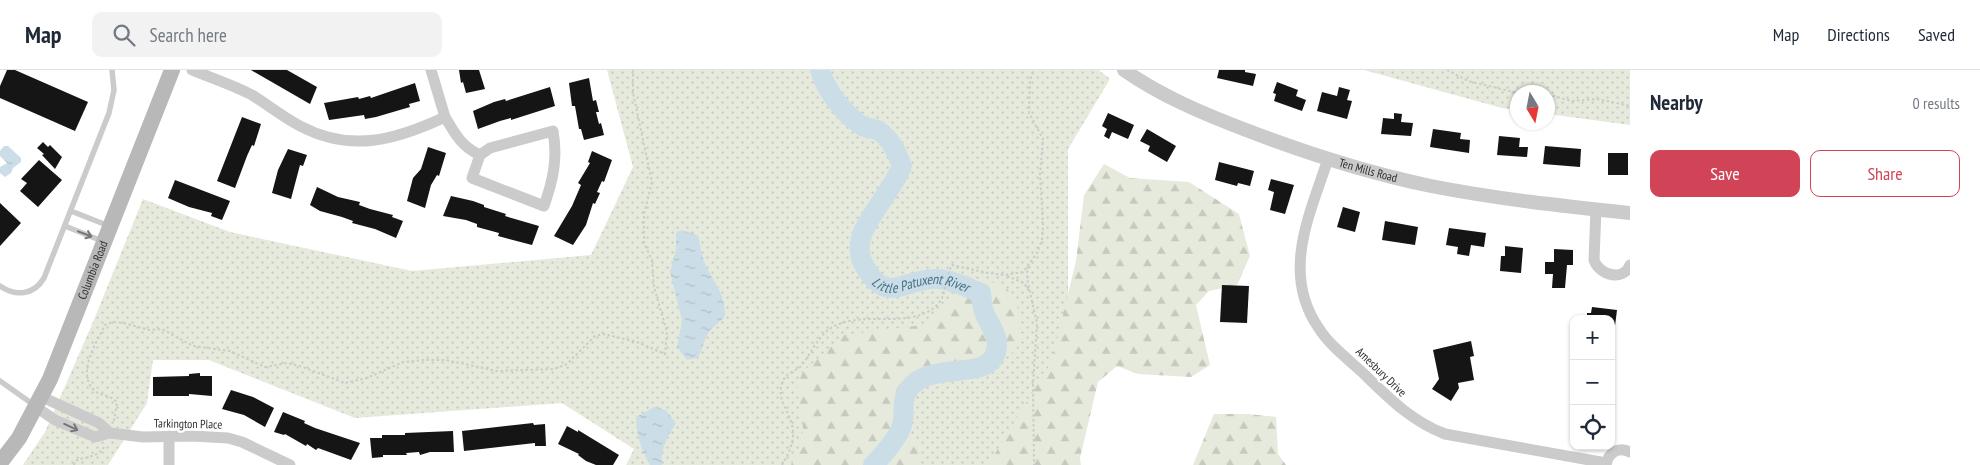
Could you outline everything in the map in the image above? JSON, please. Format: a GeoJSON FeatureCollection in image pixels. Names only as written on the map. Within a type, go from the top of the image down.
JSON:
{"type":"FeatureCollection","features":[{"type":"Feature","properties":{"kind":"main road","name":"Columbia Road"},"geometry":{"type":"LineString","coordinates":[[0,463],[19,438],[39,402],[106,242],[172,70]]}},
{"type":"Feature","properties":{"kind":"street"},"geometry":{"type":"LineString","coordinates":[[192,70],[251,95],[299,126],[326,137],[355,141],[384,140],[421,128],[445,117]]}},
{"type":"Feature","properties":{"kind":"street"},"geometry":{"type":"LineString","coordinates":[[431,70],[445,117],[460,142],[470,151],[480,155]]}},
{"type":"Feature","properties":{"kind":"street","name":"Ten Mills Road"},"geometry":{"type":"LineString","coordinates":[[1124,70],[1174,100],[1215,118],[1328,159],[1429,186],[1529,202],[1630,213]]}},
{"type":"Feature","properties":{"kind":"street"},"geometry":{"type":"LineString","coordinates":[[553,130],[556,148],[556,167],[544,206],[472,178],[480,155],[490,148],[553,130]]}},
{"type":"Feature","properties":{"kind":"street","name":"Amesbury Drive"},"geometry":{"type":"LineString","coordinates":[[1328,159],[1301,242],[1299,274],[1309,311],[1329,341],[1402,411],[1430,429],[1445,434],[1606,464],[1613,452],[1620,450],[1630,452]]}},
{"type":"Feature","properties":{"kind":"street"},"geometry":{"type":"LineString","coordinates":[[1596,209],[1594,260],[1597,267],[1609,274],[1616,274],[1624,273],[1630,265]]}},
{"type":"Feature","properties":{"kind":"street","name":"Tarkington Place"},"geometry":{"type":"LineString","coordinates":[[39,402],[55,420],[95,437],[110,433],[143,437],[228,438],[250,445],[290,465]]}},
{"type":"Feature","properties":{"kind":"street"},"geometry":{"type":"LineString","coordinates":[[168,436],[169,465]]}},
{"type":"Feature","properties":{"kind":"lane"},"geometry":{"type":"LineString","coordinates":[[0,286],[10,292],[22,293],[39,286],[65,226],[113,102],[112,70]]}},
{"type":"Feature","properties":{"kind":"lane"},"geometry":{"type":"LineString","coordinates":[[71,211],[112,227]]}},
{"type":"Feature","properties":{"kind":"lane"},"geometry":{"type":"LineString","coordinates":[[65,226],[106,242]]}},
{"type":"Feature","properties":{"kind":"lane"},"geometry":{"type":"LineString","coordinates":[[0,381],[39,402]]}},
{"type":"Feature","properties":{"kind":"path"},"geometry":{"type":"LineString","coordinates":[[74,465],[75,461],[95,456],[102,450],[110,433],[117,403],[114,398],[95,391],[88,381],[87,370],[91,355],[105,325],[113,322],[149,330],[162,329],[193,346],[230,351],[265,367],[287,363],[300,366],[345,383],[367,378],[386,367],[410,361],[446,360],[497,371],[554,369],[567,364],[595,336],[604,334],[637,342],[665,354],[667,332],[654,287],[652,260],[644,242],[644,214],[652,182],[633,93],[633,70]]}},
{"type":"Feature","properties":{"kind":"path"},"geometry":{"type":"LineString","coordinates":[[1034,70],[1028,100],[1030,113],[1043,139],[1040,174],[1044,225],[1042,240],[1027,272],[1037,323],[1033,385],[1034,465]]}},
{"type":"Feature","properties":{"kind":"path"},"geometry":{"type":"LineString","coordinates":[[1447,70],[1468,81],[1510,90]]}},
{"type":"Feature","properties":{"kind":"path"},"geometry":{"type":"LineString","coordinates":[[1555,96],[1571,101],[1597,99],[1630,106]]}},
{"type":"Feature","properties":{"kind":"path"},"geometry":{"type":"LineString","coordinates":[[782,465],[793,438],[792,426],[784,407],[781,392],[782,382],[790,373],[800,367],[818,340],[831,328],[845,322],[908,318],[934,308],[940,302],[950,270],[956,264],[988,274],[1017,278],[1024,283],[1030,293]]}},
{"type":"Feature","properties":{"kind":"path"},"geometry":{"type":"LineString","coordinates":[[1005,275],[1022,272],[1031,264]]}},
{"type":"Feature","properties":{"kind":"green space"},"geometry":{"type":"Polygon","coordinates":[[[607,70],[1099,70],[1110,79],[1068,149],[1068,465],[626,465],[634,449],[562,403],[355,418],[209,360],[153,360],[147,403],[108,465],[23,465],[45,432],[93,322],[143,199],[230,232],[412,271],[591,255],[633,167],[607,70]]]}},
{"type":"Feature","properties":{"kind":"green space"},"geometry":{"type":"Polygon","coordinates":[[[1364,70],[1630,70],[1630,125],[1555,115],[1555,85],[1510,85],[1510,109],[1364,70]]]}},
{"type":"Feature","properties":{"kind":"green space"},"geometry":{"type":"Polygon","coordinates":[[[1104,164],[1130,178],[1189,182],[1239,214],[1250,256],[1237,285],[1209,291],[1196,305],[1210,365],[1191,377],[1138,374],[1117,366],[1098,382],[1080,458],[1081,465],[988,465],[1052,361],[1076,261],[1084,195],[1104,164]]]}},
{"type":"Feature","properties":{"kind":"green space"},"geometry":{"type":"Polygon","coordinates":[[[978,280],[1003,284],[1014,300],[1020,316],[1020,333],[1015,352],[944,367],[904,382],[898,395],[894,413],[899,426],[922,450],[918,465],[791,465],[800,449],[803,428],[797,387],[802,373],[844,335],[923,325],[948,306],[955,291],[978,280]]]}},
{"type":"Feature","properties":{"kind":"green space"},"geometry":{"type":"Polygon","coordinates":[[[1214,414],[1248,414],[1276,417],[1278,454],[1286,465],[1193,465],[1214,414]]]}},
{"type":"Feature","properties":{"kind":"water"},"geometry":{"type":"Polygon","coordinates":[[[4,146],[8,146],[21,158],[21,162],[5,177],[0,173],[0,167],[7,163],[0,156],[0,151],[4,146]]]}},
{"type":"Feature","properties":{"kind":"water"},"geometry":{"type":"Polygon","coordinates":[[[681,230],[697,235],[704,261],[721,294],[725,308],[725,316],[708,333],[697,358],[687,360],[677,347],[682,321],[670,272],[676,249],[676,233],[681,230]]]}},
{"type":"Feature","properties":{"kind":"water"},"geometry":{"type":"Polygon","coordinates":[[[655,407],[666,410],[676,423],[663,448],[662,465],[650,465],[642,448],[637,429],[636,417],[655,407]]]}},
{"type":"Feature","properties":{"kind":"building"},"geometry":{"type":"Polygon","coordinates":[[[7,70],[15,70],[88,102],[75,131],[0,98],[0,86],[7,70]]]}},
{"type":"Feature","properties":{"kind":"building"},"geometry":{"type":"Polygon","coordinates":[[[251,70],[287,70],[317,87],[310,104],[251,70]]]}},
{"type":"Feature","properties":{"kind":"building"},"geometry":{"type":"Polygon","coordinates":[[[459,70],[479,70],[485,89],[466,93],[463,82],[461,83],[459,70]]]}},
{"type":"Feature","properties":{"kind":"building"},"geometry":{"type":"Polygon","coordinates":[[[1219,70],[1245,70],[1245,72],[1256,74],[1253,86],[1217,78],[1219,70]]]}},
{"type":"Feature","properties":{"kind":"building"},"geometry":{"type":"Polygon","coordinates":[[[589,78],[593,101],[596,100],[599,112],[596,112],[599,124],[601,123],[604,135],[584,140],[581,129],[579,129],[575,106],[572,106],[569,83],[589,78]]]}},
{"type":"Feature","properties":{"kind":"building"},"geometry":{"type":"Polygon","coordinates":[[[1277,82],[1298,90],[1296,96],[1306,100],[1302,111],[1274,101],[1276,94],[1273,93],[1277,82]]]}},
{"type":"Feature","properties":{"kind":"building"},"geometry":{"type":"Polygon","coordinates":[[[415,83],[420,101],[409,104],[410,107],[365,119],[364,115],[329,120],[324,103],[358,97],[359,99],[370,96],[371,98],[415,83]]]}},
{"type":"Feature","properties":{"kind":"building"},"geometry":{"type":"Polygon","coordinates":[[[550,87],[555,106],[478,129],[473,111],[494,102],[505,99],[506,101],[550,87]]]}},
{"type":"Feature","properties":{"kind":"building"},"geometry":{"type":"Polygon","coordinates":[[[1339,87],[1350,90],[1347,100],[1352,101],[1347,119],[1317,111],[1322,92],[1337,96],[1339,87]]]}},
{"type":"Feature","properties":{"kind":"building"},"geometry":{"type":"Polygon","coordinates":[[[1108,113],[1134,125],[1128,139],[1112,132],[1109,139],[1104,136],[1107,129],[1102,126],[1108,113]]]}},
{"type":"Feature","properties":{"kind":"building"},"geometry":{"type":"Polygon","coordinates":[[[1394,113],[1402,114],[1401,122],[1413,123],[1411,136],[1381,134],[1383,118],[1394,119],[1394,113]]]}},
{"type":"Feature","properties":{"kind":"building"},"geometry":{"type":"Polygon","coordinates":[[[242,117],[261,124],[254,146],[252,145],[247,156],[235,188],[217,181],[242,117]]]}},
{"type":"Feature","properties":{"kind":"building"},"geometry":{"type":"Polygon","coordinates":[[[1147,129],[1176,146],[1167,162],[1148,151],[1150,146],[1140,141],[1147,129]]]}},
{"type":"Feature","properties":{"kind":"building"},"geometry":{"type":"Polygon","coordinates":[[[1433,129],[1461,133],[1460,139],[1470,140],[1469,153],[1430,147],[1433,129]]]}},
{"type":"Feature","properties":{"kind":"building"},"geometry":{"type":"Polygon","coordinates":[[[1499,136],[1520,138],[1519,147],[1528,147],[1527,157],[1497,155],[1499,136]]]}},
{"type":"Feature","properties":{"kind":"building"},"geometry":{"type":"Polygon","coordinates":[[[43,142],[48,147],[50,145],[62,157],[55,169],[37,148],[43,142]]]}},
{"type":"Feature","properties":{"kind":"building"},"geometry":{"type":"Polygon","coordinates":[[[1545,146],[1581,149],[1580,167],[1543,164],[1545,146]]]}},
{"type":"Feature","properties":{"kind":"building"},"geometry":{"type":"Polygon","coordinates":[[[428,147],[446,153],[439,176],[437,175],[431,185],[425,208],[407,201],[413,178],[421,169],[428,147]]]}},
{"type":"Feature","properties":{"kind":"building"},"geometry":{"type":"Polygon","coordinates":[[[288,149],[307,155],[303,166],[300,165],[291,199],[272,193],[278,170],[288,149]]]}},
{"type":"Feature","properties":{"kind":"building"},"geometry":{"type":"Polygon","coordinates":[[[592,151],[612,160],[604,182],[602,181],[597,192],[600,193],[595,204],[593,203],[586,225],[573,245],[554,236],[572,206],[581,185],[578,183],[590,163],[588,162],[592,151]]]}},
{"type":"Feature","properties":{"kind":"building"},"geometry":{"type":"Polygon","coordinates":[[[1608,153],[1628,153],[1628,175],[1608,175],[1608,153]]]}},
{"type":"Feature","properties":{"kind":"building"},"geometry":{"type":"Polygon","coordinates":[[[39,160],[62,180],[38,207],[20,191],[27,183],[21,179],[39,160]]]}},
{"type":"Feature","properties":{"kind":"building"},"geometry":{"type":"Polygon","coordinates":[[[1219,162],[1254,171],[1250,186],[1238,183],[1237,186],[1215,180],[1219,162]]]}},
{"type":"Feature","properties":{"kind":"building"},"geometry":{"type":"Polygon","coordinates":[[[1271,179],[1294,185],[1285,214],[1270,210],[1274,192],[1268,190],[1271,179]]]}},
{"type":"Feature","properties":{"kind":"building"},"geometry":{"type":"Polygon","coordinates":[[[175,180],[230,201],[222,220],[211,216],[212,213],[189,207],[168,198],[175,180]]]}},
{"type":"Feature","properties":{"kind":"building"},"geometry":{"type":"Polygon","coordinates":[[[317,187],[338,197],[360,202],[359,205],[393,215],[392,217],[403,221],[396,238],[375,229],[352,223],[353,221],[342,217],[320,211],[310,205],[317,187]]]}},
{"type":"Feature","properties":{"kind":"building"},"geometry":{"type":"Polygon","coordinates":[[[451,196],[473,201],[484,205],[484,207],[506,214],[505,216],[539,226],[532,245],[498,236],[499,233],[477,227],[477,224],[466,220],[443,216],[451,196]]]}},
{"type":"Feature","properties":{"kind":"building"},"geometry":{"type":"Polygon","coordinates":[[[0,203],[21,223],[0,246],[0,203]]]}},
{"type":"Feature","properties":{"kind":"building"},"geometry":{"type":"Polygon","coordinates":[[[1343,207],[1360,212],[1355,232],[1337,227],[1343,207]]]}},
{"type":"Feature","properties":{"kind":"building"},"geometry":{"type":"Polygon","coordinates":[[[1385,221],[1418,227],[1415,245],[1382,240],[1385,221]]]}},
{"type":"Feature","properties":{"kind":"building"},"geometry":{"type":"Polygon","coordinates":[[[1449,228],[1486,233],[1484,247],[1471,245],[1469,256],[1457,254],[1458,247],[1446,245],[1449,228]]]}},
{"type":"Feature","properties":{"kind":"building"},"geometry":{"type":"Polygon","coordinates":[[[1505,246],[1523,248],[1521,273],[1500,271],[1501,256],[1505,256],[1505,246]]]}},
{"type":"Feature","properties":{"kind":"building"},"geometry":{"type":"Polygon","coordinates":[[[1554,249],[1573,250],[1573,265],[1567,265],[1565,288],[1552,288],[1553,274],[1545,274],[1545,262],[1554,262],[1554,249]]]}},
{"type":"Feature","properties":{"kind":"building"},"geometry":{"type":"Polygon","coordinates":[[[1222,285],[1249,286],[1247,323],[1220,322],[1222,285]]]}},
{"type":"Feature","properties":{"kind":"building"},"geometry":{"type":"Polygon","coordinates":[[[1592,307],[1617,310],[1615,326],[1615,315],[1587,315],[1587,313],[1591,313],[1592,307]]]}},
{"type":"Feature","properties":{"kind":"building"},"geometry":{"type":"Polygon","coordinates":[[[1471,341],[1474,356],[1470,357],[1474,380],[1458,383],[1459,388],[1451,401],[1432,389],[1439,379],[1433,350],[1471,341]]]}},
{"type":"Feature","properties":{"kind":"building"},"geometry":{"type":"Polygon","coordinates":[[[200,373],[200,376],[212,376],[212,396],[189,394],[189,396],[153,396],[153,377],[189,376],[189,374],[200,373]]]}},
{"type":"Feature","properties":{"kind":"building"},"geometry":{"type":"Polygon","coordinates":[[[231,390],[253,397],[274,408],[265,427],[244,415],[222,409],[231,390]]]}},
{"type":"Feature","properties":{"kind":"building"},"geometry":{"type":"Polygon","coordinates":[[[283,412],[305,421],[304,423],[315,428],[360,443],[351,460],[318,448],[316,450],[285,434],[274,432],[283,412]]]}},
{"type":"Feature","properties":{"kind":"building"},"geometry":{"type":"Polygon","coordinates":[[[533,423],[534,425],[545,424],[546,446],[535,446],[535,443],[464,451],[462,431],[533,423]]]}},
{"type":"Feature","properties":{"kind":"building"},"geometry":{"type":"Polygon","coordinates":[[[567,426],[578,432],[578,430],[619,455],[613,465],[596,465],[558,444],[567,426]]]}},
{"type":"Feature","properties":{"kind":"building"},"geometry":{"type":"Polygon","coordinates":[[[453,431],[454,452],[430,452],[420,455],[419,452],[406,453],[407,455],[383,455],[383,457],[372,458],[370,438],[382,438],[382,435],[405,435],[405,433],[453,431]]]}},
{"type":"Feature","properties":{"kind":"waterway","name":"Little Patuxent River"},"geometry":{"type":"LineString","coordinates":[[820,70],[827,86],[843,110],[864,127],[876,129],[883,134],[893,147],[902,166],[894,183],[863,232],[860,248],[861,257],[872,278],[880,285],[888,288],[925,280],[942,279],[981,293],[984,312],[994,330],[997,343],[994,357],[986,365],[974,369],[943,372],[915,382],[905,397],[901,429],[890,446],[873,465]]}}]}
